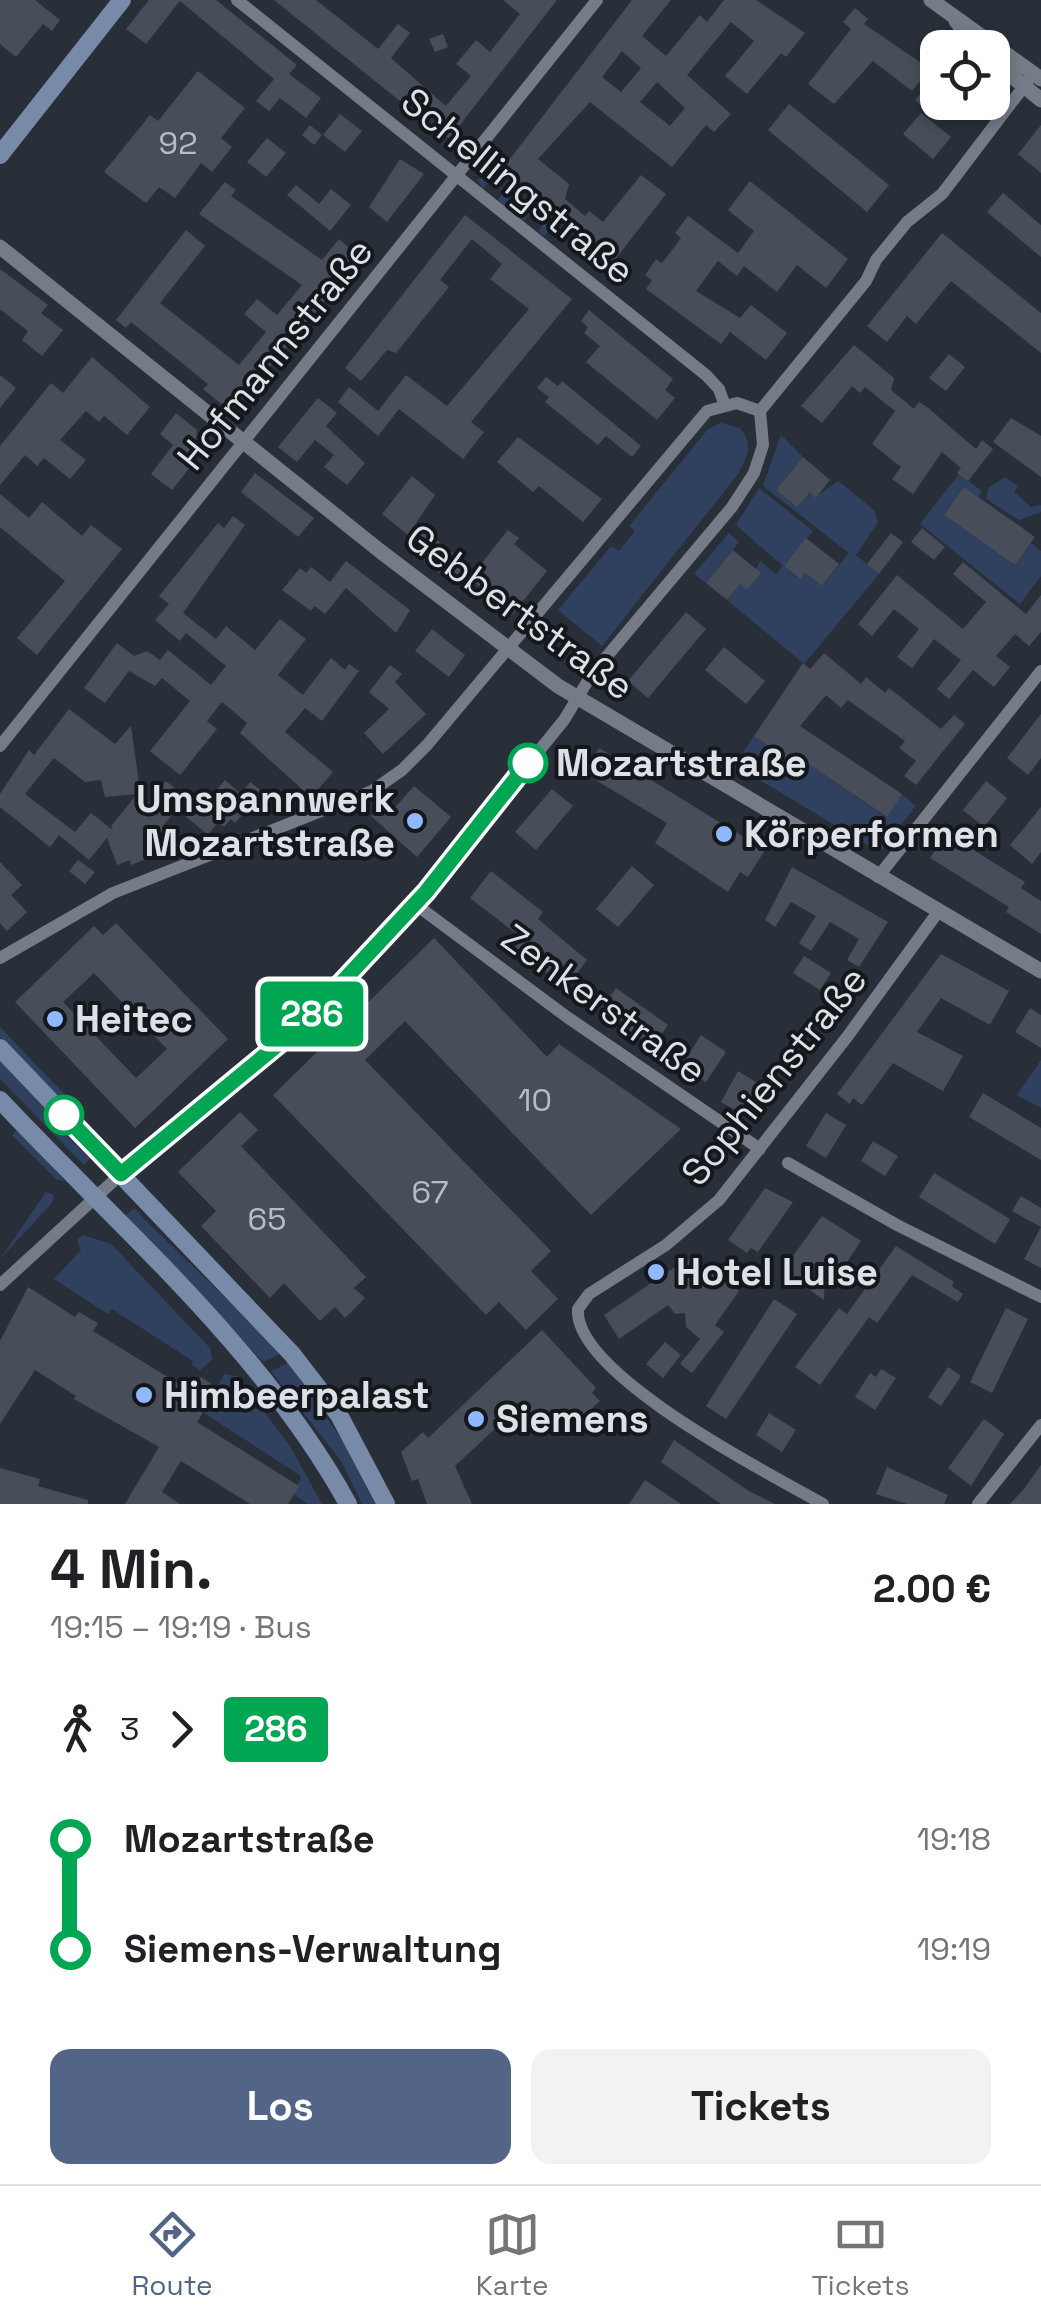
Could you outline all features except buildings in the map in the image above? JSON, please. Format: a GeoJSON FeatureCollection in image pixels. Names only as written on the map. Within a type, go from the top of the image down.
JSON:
{"type":"FeatureCollection","features":[{"type":"Feature","properties":{"kind":"main road"},"geometry":{"type":"LineString","coordinates":[[0,155],[122,0]]}},
{"type":"Feature","properties":{"kind":"main road"},"geometry":{"type":"LineString","coordinates":[[0,1048],[292,1354],[339,1415],[386,1504]]}},
{"type":"Feature","properties":{"kind":"main road"},"geometry":{"type":"LineString","coordinates":[[0,1100],[259,1371],[316,1448],[348,1504]]}},
{"type":"Feature","properties":{"kind":"street","name":"Schellingstraße"},"geometry":{"type":"LineString","coordinates":[[236,0],[706,375],[719,389],[724,403]]}},
{"type":"Feature","properties":{"kind":"street","name":"Hofmannstraße"},"geometry":{"type":"LineString","coordinates":[[0,746],[597,0]]}},
{"type":"Feature","properties":{"kind":"street"},"geometry":{"type":"LineString","coordinates":[[931,0],[963,30]]}},
{"type":"Feature","properties":{"kind":"street"},"geometry":{"type":"LineString","coordinates":[[953,18],[978,30],[1033,79],[1041,100]]}},
{"type":"Feature","properties":{"kind":"street"},"geometry":{"type":"LineString","coordinates":[[1010,68],[1033,79]]}},
{"type":"Feature","properties":{"kind":"street"},"geometry":{"type":"LineString","coordinates":[[0,1284],[121,1174],[262,1062],[415,904],[592,674],[732,507],[754,473],[764,444],[760,411],[866,281],[876,260],[907,222],[942,194],[1033,79]]}},
{"type":"Feature","properties":{"kind":"street","name":"Gebbertstraße"},"geometry":{"type":"LineString","coordinates":[[0,248],[509,649],[577,698],[1041,971]]}},
{"type":"Feature","properties":{"kind":"street"},"geometry":{"type":"LineString","coordinates":[[0,958],[112,893],[372,791],[402,770],[509,649],[707,410],[724,403],[760,411]]}},
{"type":"Feature","properties":{"kind":"street"},"geometry":{"type":"LineString","coordinates":[[878,877],[1041,672]]}},
{"type":"Feature","properties":{"kind":"street","name":"Zenkerstraße"},"geometry":{"type":"LineString","coordinates":[[415,904],[567,1017],[760,1150]]}},
{"type":"Feature","properties":{"kind":"street","name":"Sophienstraße"},"geometry":{"type":"LineString","coordinates":[[822,1504],[679,1421],[626,1380],[580,1330],[578,1310],[589,1294],[692,1223],[760,1150],[938,912]]}},
{"type":"Feature","properties":{"kind":"street"},"geometry":{"type":"LineString","coordinates":[[788,1162],[898,1225],[1041,1296]]}},
{"type":"Feature","properties":{"kind":"street"},"geometry":{"type":"LineString","coordinates":[[978,1504],[1041,1425]]}},
{"type":"Feature","properties":{"kind":"shaded area"},"geometry":{"type":"Polygon","coordinates":[[[477,179],[491,179],[551,228],[544,236],[538,231],[544,223],[531,213],[524,221],[518,216],[524,207],[511,197],[504,205],[498,200],[504,191],[490,181],[483,189],[477,179]]]}},
{"type":"Feature","properties":{"kind":"shaded area"},"geometry":{"type":"Polygon","coordinates":[[[721,423],[740,428],[747,440],[746,456],[738,474],[602,646],[558,610],[611,546],[619,551],[635,531],[629,526],[708,429],[721,423]]]}},
{"type":"Feature","properties":{"kind":"shaded area"},"geometry":{"type":"Polygon","coordinates":[[[781,435],[803,457],[776,490],[797,507],[810,492],[816,497],[838,481],[874,510],[878,522],[856,555],[879,574],[804,664],[727,600],[740,584],[747,589],[760,561],[776,574],[783,566],[736,525],[759,488],[813,531],[784,566],[799,579],[805,573],[822,586],[849,553],[763,486],[781,435]]]}},
{"type":"Feature","properties":{"kind":"shaded area"},"geometry":{"type":"Polygon","coordinates":[[[959,474],[982,491],[978,497],[964,487],[944,515],[1015,565],[1031,543],[1041,551],[1041,576],[1020,604],[920,524],[959,474]]]}},
{"type":"Feature","properties":{"kind":"shaded area"},"geometry":{"type":"Polygon","coordinates":[[[1005,477],[1018,486],[1014,492],[1031,507],[1041,505],[1041,512],[1019,520],[986,499],[988,488],[1005,477]]]}},
{"type":"Feature","properties":{"kind":"shaded area"},"geometry":{"type":"Polygon","coordinates":[[[729,533],[739,542],[706,583],[694,574],[729,533]]]}},
{"type":"Feature","properties":{"kind":"shaded area"},"geometry":{"type":"Polygon","coordinates":[[[754,736],[796,765],[801,759],[886,817],[902,794],[916,806],[882,849],[876,850],[735,765],[754,736]]]}},
{"type":"Feature","properties":{"kind":"shaded area"},"geometry":{"type":"Polygon","coordinates":[[[0,1027],[67,1097],[62,1102],[0,1037],[0,1027]]]}},
{"type":"Feature","properties":{"kind":"shaded area"},"geometry":{"type":"Polygon","coordinates":[[[0,1060],[92,1156],[84,1165],[0,1079],[0,1060]]]}},
{"type":"Feature","properties":{"kind":"shaded area"},"geometry":{"type":"Polygon","coordinates":[[[1041,1060],[1041,1108],[1017,1095],[1041,1060]]]}},
{"type":"Feature","properties":{"kind":"shaded area"},"geometry":{"type":"Polygon","coordinates":[[[17,1130],[65,1181],[57,1180],[12,1135],[17,1130]]]}},
{"type":"Feature","properties":{"kind":"shaded area"},"geometry":{"type":"Polygon","coordinates":[[[46,1192],[54,1195],[52,1203],[0,1259],[46,1192]]]}},
{"type":"Feature","properties":{"kind":"shaded area"},"geometry":{"type":"Polygon","coordinates":[[[134,1208],[280,1354],[263,1362],[125,1216],[134,1208]]]}},
{"type":"Feature","properties":{"kind":"shaded area"},"geometry":{"type":"Polygon","coordinates":[[[83,1235],[111,1244],[210,1348],[212,1360],[200,1370],[192,1365],[193,1361],[112,1309],[108,1314],[54,1279],[81,1250],[77,1240],[83,1235]]]}},
{"type":"Feature","properties":{"kind":"shaded area"},"geometry":{"type":"Polygon","coordinates":[[[288,1363],[343,1441],[375,1504],[362,1504],[341,1461],[271,1371],[288,1363]]]}},
{"type":"Feature","properties":{"kind":"shaded area"},"geometry":{"type":"Polygon","coordinates":[[[224,1374],[237,1376],[290,1446],[322,1504],[308,1504],[294,1495],[301,1476],[204,1413],[224,1374]]]}},
{"type":"Feature","properties":{"kind":"bus line","name":"286"},"geometry":{"type":"LineString","coordinates":[[64,1115],[121,1174],[262,1062],[304,1023],[426,892],[528,763]]}},
{"type":"Feature","properties":{"kind":"place","name":"Mozartstraße"},"geometry":{"type":"Point","coordinates":[528,763]}},
{"type":"Feature","properties":{"kind":"place","name":"Umspannwerk Mozartstraße"},"geometry":{"type":"Point","coordinates":[415,821]}},
{"type":"Feature","properties":{"kind":"place","name":"Körperformen"},"geometry":{"type":"Point","coordinates":[724,834]}},
{"type":"Feature","properties":{"kind":"place","name":"Heitec"},"geometry":{"type":"Point","coordinates":[55,1019]}},
{"type":"Feature","properties":{"kind":"place","name":"Hotel Luise"},"geometry":{"type":"Point","coordinates":[656,1272]}},
{"type":"Feature","properties":{"kind":"place","name":"Himbeerpalast"},"geometry":{"type":"Point","coordinates":[144,1395]}},
{"type":"Feature","properties":{"kind":"place","name":"Siemens"},"geometry":{"type":"Point","coordinates":[476,1419]}}]}
